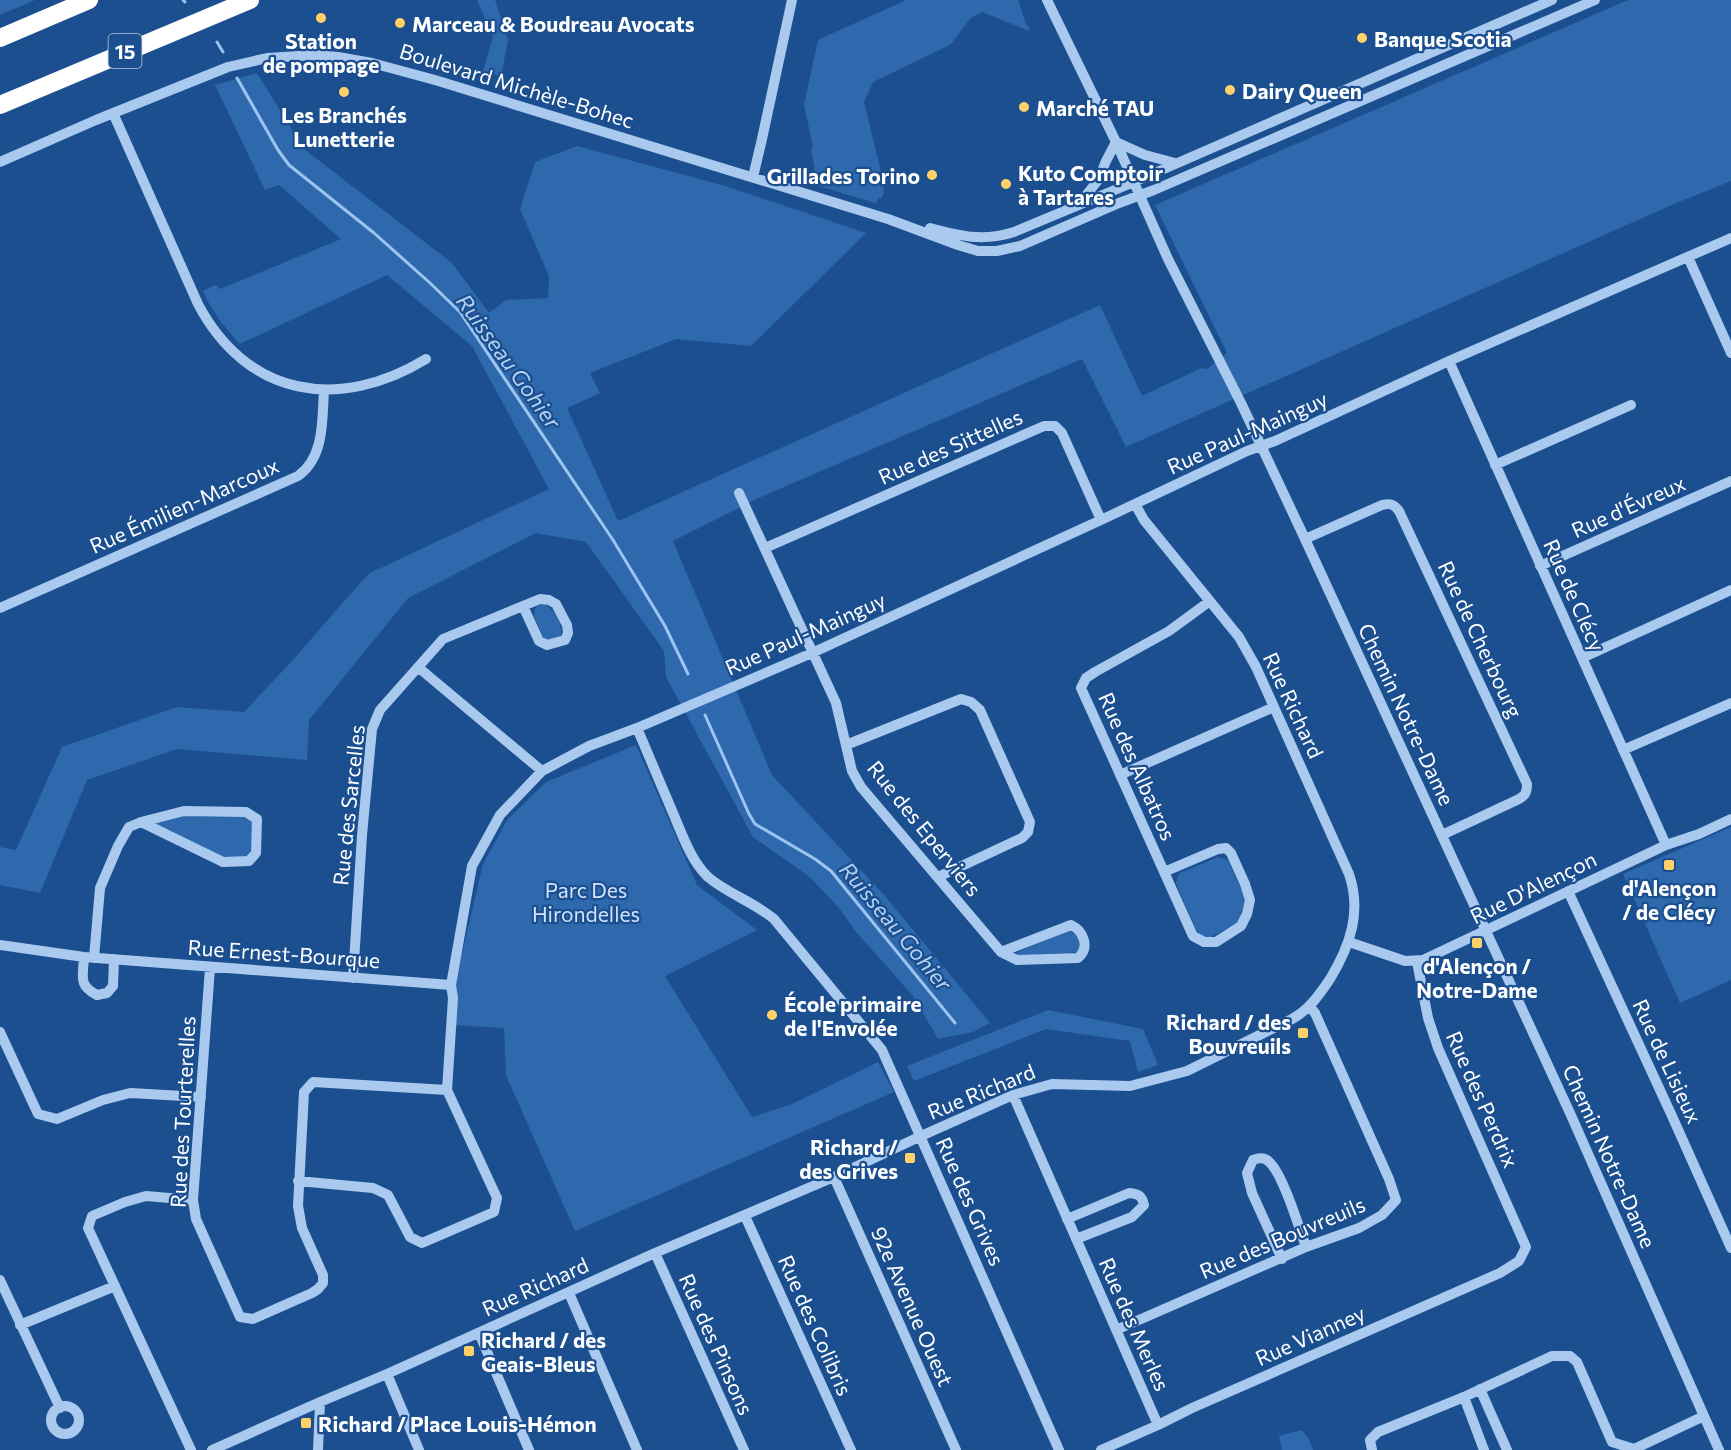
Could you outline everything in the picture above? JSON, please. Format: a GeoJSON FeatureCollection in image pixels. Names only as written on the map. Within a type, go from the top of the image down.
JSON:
{"type":"FeatureCollection","features":[{"type":"Feature","properties":{"kind":"highway"},"geometry":{"type":"LineString","coordinates":[[0,38],[88,0]]}},
{"type":"Feature","properties":{"kind":"highway","name":"15"},"geometry":{"type":"LineString","coordinates":[[0,105],[250,0]]}},
{"type":"Feature","properties":{"kind":"street"},"geometry":{"type":"LineString","coordinates":[[753,177],[792,0]]}},
{"type":"Feature","properties":{"kind":"street","name":"Chemin Notre-Dame"},"geometry":{"type":"LineString","coordinates":[[1047,0],[1116,142],[1171,266],[1305,539],[1570,1113],[1719,1450]]}},
{"type":"Feature","properties":{"kind":"street","name":"Boulevard Michèle-Bohec"},"geometry":{"type":"LineString","coordinates":[[888,219],[960,236],[985,238],[1014,232],[1552,0]]}},
{"type":"Feature","properties":{"kind":"street","name":"Boulevard Michèle-Bohec"},"geometry":{"type":"LineString","coordinates":[[0,162],[201,77],[247,62],[293,56],[338,57],[372,63],[435,80],[888,219],[964,247],[978,251],[997,251],[1025,244],[1595,0]]}},
{"type":"Feature","properties":{"kind":"street"},"geometry":{"type":"LineString","coordinates":[[113,113],[198,304],[215,333],[239,358],[266,374],[288,383],[324,390],[344,390],[375,383],[426,359]]}},
{"type":"Feature","properties":{"kind":"street"},"geometry":{"type":"LineString","coordinates":[[1078,206],[1100,179],[1116,142],[1145,155],[1175,163]]}},
{"type":"Feature","properties":{"kind":"street","name":"Rue Paul-Mainguy"},"geometry":{"type":"LineString","coordinates":[[298,1181],[374,1188],[388,1196],[410,1237],[422,1243],[494,1212],[498,1198],[447,1090],[453,998],[451,985],[472,866],[500,815],[542,771],[589,746],[637,728],[812,653],[1449,361],[1731,238]]}},
{"type":"Feature","properties":{"kind":"street"},"geometry":{"type":"LineString","coordinates":[[1688,257],[1731,352]]}},
{"type":"Feature","properties":{"kind":"street","name":"Rue de Clécy"},"geometry":{"type":"LineString","coordinates":[[1449,361],[1666,845]]}},
{"type":"Feature","properties":{"kind":"street","name":"Rue Émilien-Marcoux"},"geometry":{"type":"LineString","coordinates":[[0,608],[298,476],[308,468],[316,456],[324,390]]}},
{"type":"Feature","properties":{"kind":"street"},"geometry":{"type":"LineString","coordinates":[[1495,465],[1631,405]]}},
{"type":"Feature","properties":{"kind":"street","name":"Rue des Sittelles"},"geometry":{"type":"LineString","coordinates":[[765,548],[1044,426],[1055,426],[1062,433],[1101,520]]}},
{"type":"Feature","properties":{"kind":"street","name":"Rue d'Évreux"},"geometry":{"type":"LineString","coordinates":[[1540,566],[1731,481]]}},
{"type":"Feature","properties":{"kind":"street","name":"Rue des Eperviers"},"geometry":{"type":"LineString","coordinates":[[739,493],[836,703],[852,771],[861,788],[939,877],[1000,952]]}},
{"type":"Feature","properties":{"kind":"street","name":"Rue de Cherbourg"},"geometry":{"type":"LineString","coordinates":[[1305,539],[1382,505],[1389,503],[1400,511],[1525,779],[1527,791],[1524,796],[1442,835]]}},
{"type":"Feature","properties":{"kind":"street","name":"Rue Richard"},"geometry":{"type":"LineString","coordinates":[[212,1450],[655,1253],[834,1178],[1013,1095],[1052,1084],[1130,1086],[1187,1071],[1292,1019],[1310,1007],[1332,975],[1349,942],[1355,911],[1351,880],[1256,667],[1239,637],[1144,520],[1136,504]]}},
{"type":"Feature","properties":{"kind":"street"},"geometry":{"type":"LineString","coordinates":[[1582,658],[1731,590]]}},
{"type":"Feature","properties":{"kind":"street","name":"Rue des Sarcelles"},"geometry":{"type":"LineString","coordinates":[[353,978],[362,836],[372,729],[380,710],[443,639],[523,606],[540,599],[556,604],[567,625],[568,633],[565,640],[553,645],[539,641],[523,606]]}},
{"type":"Feature","properties":{"kind":"street","name":"Rue des Albatros"},"geometry":{"type":"LineString","coordinates":[[1164,872],[1218,849],[1226,848],[1231,853],[1250,900],[1241,926],[1216,942],[1204,942],[1193,936],[1120,775],[1081,688],[1086,678],[1169,631],[1210,601]]}},
{"type":"Feature","properties":{"kind":"street"},"geometry":{"type":"LineString","coordinates":[[419,668],[542,771]]}},
{"type":"Feature","properties":{"kind":"street"},"geometry":{"type":"LineString","coordinates":[[846,745],[961,699],[971,702],[980,710],[1029,822],[1028,832],[1022,838],[939,877]]}},
{"type":"Feature","properties":{"kind":"street"},"geometry":{"type":"LineString","coordinates":[[1623,750],[1731,703]]}},
{"type":"Feature","properties":{"kind":"street"},"geometry":{"type":"LineString","coordinates":[[1120,775],[1274,707]]}},
{"type":"Feature","properties":{"kind":"street","name":"Rue des Grives"},"geometry":{"type":"LineString","coordinates":[[637,728],[685,841],[697,863],[717,883],[774,919],[882,1050],[1059,1450]]}},
{"type":"Feature","properties":{"kind":"street"},"geometry":{"type":"LineString","coordinates":[[114,960],[112,986],[107,993],[97,995],[86,989],[83,983],[100,888],[129,827],[141,822],[183,811],[246,813],[257,819],[256,853],[249,861],[223,862],[141,822]]}},
{"type":"Feature","properties":{"kind":"street","name":"Rue D'Alençon"},"geometry":{"type":"LineString","coordinates":[[1417,962],[1666,845],[1699,834],[1731,819]]}},
{"type":"Feature","properties":{"kind":"street","name":"Rue de Lisieux"},"geometry":{"type":"LineString","coordinates":[[1568,891],[1731,1248]]}},
{"type":"Feature","properties":{"kind":"street"},"geometry":{"type":"LineString","coordinates":[[1071,925],[1079,929],[1085,944],[1083,954],[1078,958],[1017,960],[1000,952],[1071,925]]}},
{"type":"Feature","properties":{"kind":"street"},"geometry":{"type":"LineString","coordinates":[[1349,942],[1400,960],[1417,962]]}},
{"type":"Feature","properties":{"kind":"street","name":"Rue Ernest-Bourque"},"geometry":{"type":"LineString","coordinates":[[0,945],[89,958],[451,985]]}},
{"type":"Feature","properties":{"kind":"street","name":"Rue des Perdrix"},"geometry":{"type":"LineString","coordinates":[[1417,962],[1428,1018],[1438,1048],[1526,1247]]}},
{"type":"Feature","properties":{"kind":"street","name":"Rue des Tourterelles"},"geometry":{"type":"LineString","coordinates":[[210,968],[192,1200],[196,1219],[240,1317],[253,1319],[312,1293],[323,1283],[320,1266],[302,1228],[298,1206],[304,1092],[313,1082],[447,1090]]}},
{"type":"Feature","properties":{"kind":"street","name":"Rue des Bouvreuils"},"geometry":{"type":"LineString","coordinates":[[1116,1330],[1306,1247],[1359,1228],[1382,1215],[1396,1200],[1389,1179],[1315,1013],[1310,1007]]}},
{"type":"Feature","properties":{"kind":"street"},"geometry":{"type":"LineString","coordinates":[[0,1032],[38,1114],[57,1119],[103,1100],[129,1093],[201,1097]]}},
{"type":"Feature","properties":{"kind":"street","name":"Rue des Merles"},"geometry":{"type":"LineString","coordinates":[[1013,1095],[1158,1425]]}},
{"type":"Feature","properties":{"kind":"street"},"geometry":{"type":"LineString","coordinates":[[1282,1259],[1252,1193],[1247,1173],[1253,1160],[1262,1158],[1269,1161],[1281,1179],[1306,1247]]}},
{"type":"Feature","properties":{"kind":"street","name":"92e Avenue Ouest"},"geometry":{"type":"LineString","coordinates":[[834,1178],[956,1450]]}},
{"type":"Feature","properties":{"kind":"street","name":"Rue des Merles"},"geometry":{"type":"LineString","coordinates":[[1067,1219],[1129,1193],[1138,1194],[1143,1199],[1144,1205],[1132,1217],[1076,1239]]}},
{"type":"Feature","properties":{"kind":"street"},"geometry":{"type":"LineString","coordinates":[[190,1450],[88,1228],[92,1216],[146,1196],[192,1200]]}},
{"type":"Feature","properties":{"kind":"street","name":"Rue des Colibris"},"geometry":{"type":"LineString","coordinates":[[745,1216],[851,1450]]}},
{"type":"Feature","properties":{"kind":"street","name":"Rue Vianney"},"geometry":{"type":"LineString","coordinates":[[1101,1450],[1500,1273],[1519,1261],[1526,1247]]}},
{"type":"Feature","properties":{"kind":"street","name":"Rue des Pinsons"},"geometry":{"type":"LineString","coordinates":[[655,1253],[744,1450]]}},
{"type":"Feature","properties":{"kind":"street"},"geometry":{"type":"LineString","coordinates":[[0,1280],[60,1407]]}},
{"type":"Feature","properties":{"kind":"street"},"geometry":{"type":"LineString","coordinates":[[20,1325],[115,1286]]}},
{"type":"Feature","properties":{"kind":"street"},"geometry":{"type":"LineString","coordinates":[[569,1293],[637,1450]]}},
{"type":"Feature","properties":{"kind":"street"},"geometry":{"type":"LineString","coordinates":[[479,1333],[530,1450]]}},
{"type":"Feature","properties":{"kind":"street"},"geometry":{"type":"LineString","coordinates":[[1371,1445],[1378,1432],[1464,1397],[1552,1356],[1570,1356],[1576,1362],[1612,1442],[1634,1449],[1704,1416]]}},
{"type":"Feature","properties":{"kind":"street"},"geometry":{"type":"LineString","coordinates":[[387,1374],[419,1450]]}},
{"type":"Feature","properties":{"kind":"street"},"geometry":{"type":"LineString","coordinates":[[1480,1389],[1507,1450]]}},
{"type":"Feature","properties":{"kind":"street"},"geometry":{"type":"LineString","coordinates":[[1464,1397],[1484,1450]]}},
{"type":"Feature","properties":{"kind":"street"},"geometry":{"type":"LineString","coordinates":[[318,1450],[320,1402]]}},
{"type":"Feature","properties":{"kind":"green space"},"geometry":{"type":"Polygon","coordinates":[[[0,0],[35,0],[0,15],[0,0]]]}},
{"type":"Feature","properties":{"kind":"green space"},"geometry":{"type":"Polygon","coordinates":[[[477,0],[495,0],[508,40],[501,76],[483,71],[493,37],[477,0]]]}},
{"type":"Feature","properties":{"kind":"green space"},"geometry":{"type":"Polygon","coordinates":[[[906,0],[1018,0],[1026,24],[1030,28],[1029,31],[982,12],[971,18],[950,45],[873,82],[864,102],[884,194],[881,199],[878,198],[876,203],[812,184],[816,177],[811,149],[813,147],[804,105],[818,40],[906,0]]]}},
{"type":"Feature","properties":{"kind":"green space"},"geometry":{"type":"Polygon","coordinates":[[[1628,0],[1731,0],[1731,181],[1674,204],[1126,447],[1082,359],[763,496],[673,541],[772,775],[885,896],[990,1023],[973,1032],[938,1039],[913,996],[856,932],[839,908],[811,878],[753,837],[666,677],[664,651],[586,542],[536,533],[408,598],[309,720],[307,760],[177,749],[87,780],[40,893],[0,885],[0,847],[16,850],[62,747],[177,707],[244,712],[370,573],[549,489],[472,346],[387,275],[240,344],[229,332],[203,291],[215,285],[220,289],[341,239],[279,185],[265,190],[215,85],[257,73],[304,149],[452,263],[489,313],[506,300],[548,298],[549,276],[520,209],[535,162],[577,146],[722,185],[866,233],[751,346],[676,339],[590,373],[600,393],[567,408],[618,521],[1100,305],[1142,396],[1201,368],[1207,369],[1227,353],[1155,205],[1628,0]]]}},
{"type":"Feature","properties":{"kind":"green space"},"geometry":{"type":"Polygon","coordinates":[[[543,604],[555,613],[561,628],[560,637],[550,641],[544,639],[534,616],[535,608],[543,604]]]}},
{"type":"Feature","properties":{"kind":"green space","name":"Parc Des Hirondelles"},"geometry":{"type":"Polygon","coordinates":[[[636,745],[697,885],[757,930],[665,976],[752,1117],[792,1104],[878,1062],[894,1092],[575,1231],[506,1075],[504,1028],[451,1025],[455,983],[483,864],[507,820],[546,782],[636,745]]]}},
{"type":"Feature","properties":{"kind":"green space"},"geometry":{"type":"Polygon","coordinates":[[[184,811],[246,812],[257,819],[249,861],[223,862],[141,822],[184,811]]]}},
{"type":"Feature","properties":{"kind":"green space"},"geometry":{"type":"Polygon","coordinates":[[[1731,827],[1731,980],[1680,1003],[1623,874],[1731,827]]]}},
{"type":"Feature","properties":{"kind":"green space"},"geometry":{"type":"Polygon","coordinates":[[[1218,857],[1228,860],[1245,898],[1245,903],[1239,922],[1205,938],[1197,932],[1176,883],[1180,873],[1218,857]]]}},
{"type":"Feature","properties":{"kind":"green space"},"geometry":{"type":"Polygon","coordinates":[[[1068,931],[1074,933],[1078,938],[1079,952],[1017,956],[1016,954],[1017,952],[1068,931]]]}},
{"type":"Feature","properties":{"kind":"green space"},"geometry":{"type":"Polygon","coordinates":[[[1048,1010],[1143,1029],[1158,1065],[1138,1072],[1130,1041],[1046,1029],[914,1081],[907,1066],[1048,1010]]]}},
{"type":"Feature","properties":{"kind":"green space"},"geometry":{"type":"Polygon","coordinates":[[[1301,1430],[1308,1437],[1313,1450],[1282,1450],[1279,1436],[1301,1430]]]}},
{"type":"Feature","properties":{"kind":"waterway","name":"Ruisseau Gohier"},"geometry":{"type":"LineString","coordinates":[[217,42],[223,52]]}},
{"type":"Feature","properties":{"kind":"waterway","name":"Ruisseau Gohier"},"geometry":{"type":"LineString","coordinates":[[237,78],[289,165],[374,233],[460,312],[613,540],[665,626],[688,674]]}},
{"type":"Feature","properties":{"kind":"waterway","name":"Ruisseau Gohier"},"geometry":{"type":"LineString","coordinates":[[705,715],[755,824],[831,871],[955,1023]]}},
{"type":"Feature","properties":{"kind":"place","name":"Station de pompage"},"geometry":{"type":"Point","coordinates":[321,18]}},
{"type":"Feature","properties":{"kind":"place","name":"Marceau & Boudreau Avocats"},"geometry":{"type":"Point","coordinates":[400,23]}},
{"type":"Feature","properties":{"kind":"place","name":"Banque Scotia"},"geometry":{"type":"Point","coordinates":[1362,38]}},
{"type":"Feature","properties":{"kind":"place","name":"Dairy Queen"},"geometry":{"type":"Point","coordinates":[1230,90]}},
{"type":"Feature","properties":{"kind":"place","name":"Les Branchés Lunetterie"},"geometry":{"type":"Point","coordinates":[344,92]}},
{"type":"Feature","properties":{"kind":"place","name":"Marché TAU"},"geometry":{"type":"Point","coordinates":[1024,107]}},
{"type":"Feature","properties":{"kind":"place","name":"Grillades Torino"},"geometry":{"type":"Point","coordinates":[932,175]}},
{"type":"Feature","properties":{"kind":"place","name":"Kuto Comptoir à Tartares"},"geometry":{"type":"Point","coordinates":[1006,184]}},
{"type":"Feature","properties":{"kind":"place","name":"d'Alençon / de Clécy"},"geometry":{"type":"Point","coordinates":[1669,865]}},
{"type":"Feature","properties":{"kind":"place","name":"d'Alençon / Notre-Dame"},"geometry":{"type":"Point","coordinates":[1477,943]}},
{"type":"Feature","properties":{"kind":"place","name":"École primaire de l'Envolée"},"geometry":{"type":"Point","coordinates":[772,1015]}},
{"type":"Feature","properties":{"kind":"place","name":"Richard / des Bouvreuils"},"geometry":{"type":"Point","coordinates":[1303,1033]}},
{"type":"Feature","properties":{"kind":"place","name":"Richard / des Grives"},"geometry":{"type":"Point","coordinates":[910,1158]}},
{"type":"Feature","properties":{"kind":"place","name":"Richard / des Geais-Bleus"},"geometry":{"type":"Point","coordinates":[469,1351]}},
{"type":"Feature","properties":{"kind":"place","name":"Richard / Place Louis-Hémon"},"geometry":{"type":"Point","coordinates":[306,1423]}}]}
